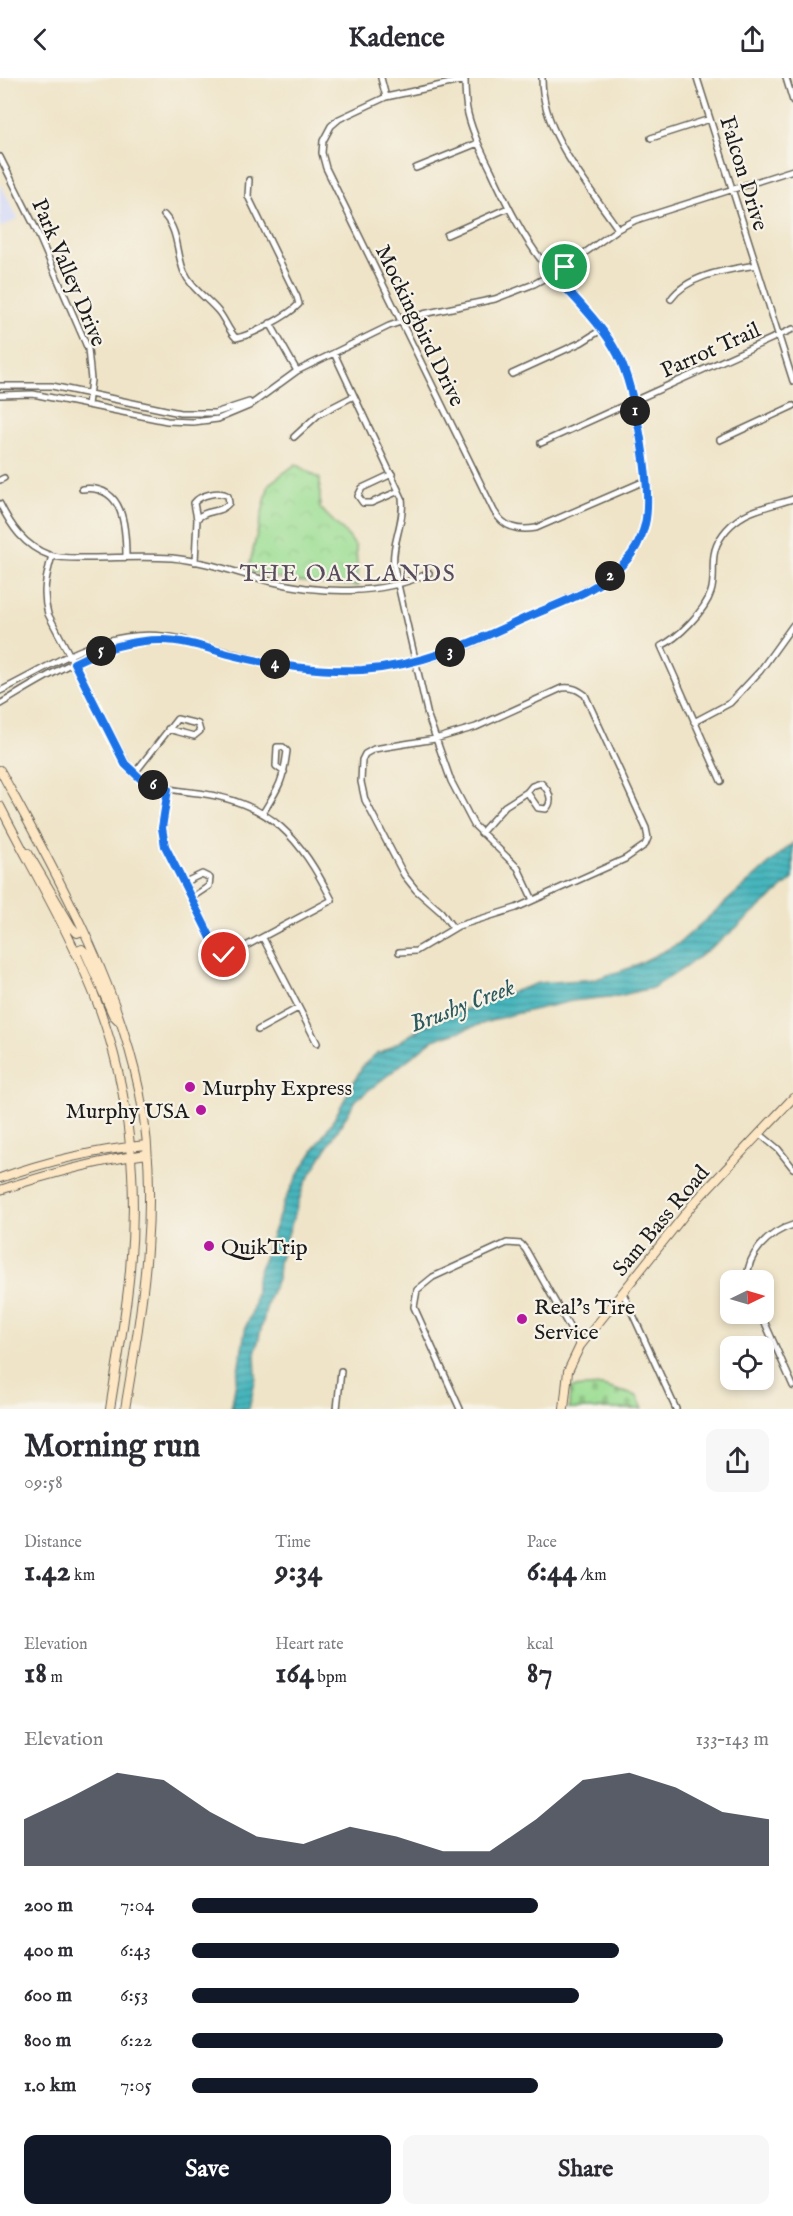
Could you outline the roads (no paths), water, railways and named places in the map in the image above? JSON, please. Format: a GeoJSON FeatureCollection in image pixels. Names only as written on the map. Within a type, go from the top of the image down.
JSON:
{"type":"FeatureCollection","features":[{"type":"Feature","properties":{"kind":"main road"},"geometry":{"type":"LineString","coordinates":[[0,770],[103,974],[121,1023],[139,1090],[147,1154],[147,1265],[125,1409]]}},
{"type":"Feature","properties":{"kind":"main road"},"geometry":{"type":"LineString","coordinates":[[0,806],[75,952],[94,996],[105,1026],[123,1100],[130,1146],[133,1209],[131,1257],[110,1409]]}},
{"type":"Feature","properties":{"kind":"main road"},"geometry":{"type":"LineString","coordinates":[[22,849],[31,855],[74,931],[79,933],[83,931]]}},
{"type":"Feature","properties":{"kind":"main road"},"geometry":{"type":"LineString","coordinates":[[75,952],[82,949],[85,952],[113,1015],[121,1023]]}},
{"type":"Feature","properties":{"kind":"main road","name":"Sam Bass Road"},"geometry":{"type":"LineString","coordinates":[[564,1409],[568,1371],[580,1346],[693,1204],[793,1098]]}},
{"type":"Feature","properties":{"kind":"main road"},"geometry":{"type":"LineString","coordinates":[[0,1179],[66,1158],[146,1145]]}},
{"type":"Feature","properties":{"kind":"main road"},"geometry":{"type":"LineString","coordinates":[[0,1190],[67,1169],[147,1154]]}},
{"type":"Feature","properties":{"kind":"street"},"geometry":{"type":"LineString","coordinates":[[381,78],[386,97]]}},
{"type":"Feature","properties":{"kind":"street"},"geometry":{"type":"LineString","coordinates":[[542,78],[544,100],[557,134],[576,168],[618,229]]}},
{"type":"Feature","properties":{"kind":"street","name":"Falcon Drive"},"geometry":{"type":"LineString","coordinates":[[697,78],[793,381]]}},
{"type":"Feature","properties":{"kind":"street"},"geometry":{"type":"LineString","coordinates":[[786,78],[793,101]]}},
{"type":"Feature","properties":{"kind":"street"},"geometry":{"type":"LineString","coordinates":[[0,704],[74,663],[117,646],[152,640],[171,640],[268,663],[322,670],[363,670],[417,661],[460,648],[588,590],[607,578],[625,562],[641,535],[647,515],[647,480],[624,366],[614,347],[601,330],[529,243],[508,207],[478,143],[468,113],[465,79]]}},
{"type":"Feature","properties":{"kind":"street","name":"Mockingbird Drive"},"geometry":{"type":"LineString","coordinates":[[465,79],[386,97],[339,119],[331,126],[323,141],[322,153],[326,168],[494,512],[507,525],[520,530],[536,528],[647,480]]}},
{"type":"Feature","properties":{"kind":"street"},"geometry":{"type":"LineString","coordinates":[[651,138],[710,119]]}},
{"type":"Feature","properties":{"kind":"street"},"geometry":{"type":"LineString","coordinates":[[416,168],[478,143]]}},
{"type":"Feature","properties":{"kind":"street","name":"Park Valley Drive"},"geometry":{"type":"LineString","coordinates":[[0,157],[35,227],[88,349],[91,371],[88,405]]}},
{"type":"Feature","properties":{"kind":"street"},"geometry":{"type":"LineString","coordinates":[[0,395],[33,394],[167,421],[194,422],[218,419],[235,413],[297,371],[401,321],[423,314],[495,299],[524,289],[553,274],[636,219],[793,170]]}},
{"type":"Feature","properties":{"kind":"street"},"geometry":{"type":"LineString","coordinates":[[164,215],[174,228],[185,275],[219,313],[231,333],[236,338],[242,337],[270,323],[299,304],[248,196],[249,180]]}},
{"type":"Feature","properties":{"kind":"street"},"geometry":{"type":"LineString","coordinates":[[447,235],[508,207]]}},
{"type":"Feature","properties":{"kind":"street"},"geometry":{"type":"LineString","coordinates":[[671,299],[681,287],[692,281],[756,265]]}},
{"type":"Feature","properties":{"kind":"street"},"geometry":{"type":"LineString","coordinates":[[270,323],[297,371]]}},
{"type":"Feature","properties":{"kind":"street","name":"Parrot Trail"},"geometry":{"type":"LineString","coordinates":[[541,443],[793,329]]}},
{"type":"Feature","properties":{"kind":"street"},"geometry":{"type":"LineString","coordinates":[[512,374],[582,342],[601,330]]}},
{"type":"Feature","properties":{"kind":"street"},"geometry":{"type":"LineString","coordinates":[[334,353],[399,491],[403,513],[393,559],[425,706],[435,739],[469,818],[481,833],[509,857],[518,868],[532,900]]}},
{"type":"Feature","properties":{"kind":"street"},"geometry":{"type":"LineString","coordinates":[[0,386],[47,386],[170,411],[196,414],[222,411],[261,397]]}},
{"type":"Feature","properties":{"kind":"street"},"geometry":{"type":"LineString","coordinates":[[294,437],[319,414],[354,396]]}},
{"type":"Feature","properties":{"kind":"street"},"geometry":{"type":"LineString","coordinates":[[720,440],[793,406]]}},
{"type":"Feature","properties":{"kind":"street"},"geometry":{"type":"LineString","coordinates":[[392,474],[363,488],[358,496],[363,503],[399,491]]}},
{"type":"Feature","properties":{"kind":"street"},"geometry":{"type":"LineString","coordinates":[[82,489],[101,490],[117,505],[125,522],[126,557]]}},
{"type":"Feature","properties":{"kind":"street"},"geometry":{"type":"LineString","coordinates":[[195,562],[197,519],[194,503],[198,498],[221,493],[228,496],[229,503],[225,508],[201,514],[197,519]]}},
{"type":"Feature","properties":{"kind":"street"},"geometry":{"type":"LineString","coordinates":[[720,781],[661,646],[673,640],[699,612],[711,594],[714,578],[714,553],[723,533],[742,516],[793,499]]}},
{"type":"Feature","properties":{"kind":"street"},"geometry":{"type":"LineString","coordinates":[[0,504],[19,535],[34,547],[52,556],[174,559],[304,588],[347,591],[410,581],[429,573]]}},
{"type":"Feature","properties":{"kind":"street"},"geometry":{"type":"LineString","coordinates":[[52,556],[45,584],[48,614],[125,764],[134,774],[149,784],[231,800],[263,813],[302,849],[332,900],[229,955],[220,953],[166,850],[162,828],[168,789]]}},
{"type":"Feature","properties":{"kind":"street"},"geometry":{"type":"LineString","coordinates":[[694,722],[730,703],[760,671],[793,625]]}},
{"type":"Feature","properties":{"kind":"street"},"geometry":{"type":"LineString","coordinates":[[0,691],[70,655],[107,639],[130,634],[171,636],[212,649]]}},
{"type":"Feature","properties":{"kind":"street"},"geometry":{"type":"LineString","coordinates":[[399,952],[416,951],[453,928],[496,915],[532,900],[625,859],[645,845],[648,838],[646,828],[585,695],[570,687],[562,688],[494,721],[435,739],[369,751],[365,754],[361,763],[361,782],[365,800],[404,875],[416,890],[441,912],[453,928]]}},
{"type":"Feature","properties":{"kind":"street"},"geometry":{"type":"LineString","coordinates":[[134,774],[168,729],[177,719],[198,724],[200,731],[194,736],[168,729]]}},
{"type":"Feature","properties":{"kind":"street"},"geometry":{"type":"LineString","coordinates":[[263,813],[282,783],[284,772]]}},
{"type":"Feature","properties":{"kind":"street"},"geometry":{"type":"LineString","coordinates":[[481,833],[506,806],[532,786],[542,783],[551,799],[550,805],[546,809],[538,808],[526,792]]}},
{"type":"Feature","properties":{"kind":"street"},"geometry":{"type":"LineString","coordinates":[[183,883],[202,873],[210,878],[209,886],[191,898]]}},
{"type":"Feature","properties":{"kind":"street"},"geometry":{"type":"LineString","coordinates":[[263,938],[317,1042]]}},
{"type":"Feature","properties":{"kind":"street"},"geometry":{"type":"LineString","coordinates":[[258,1030],[298,1008]]}},
{"type":"Feature","properties":{"kind":"street"},"geometry":{"type":"LineString","coordinates":[[760,1134],[778,1149],[793,1168]]}},
{"type":"Feature","properties":{"kind":"street"},"geometry":{"type":"LineString","coordinates":[[747,1270],[755,1252],[778,1231],[793,1225]]}},
{"type":"Feature","properties":{"kind":"street"},"geometry":{"type":"LineString","coordinates":[[460,1409],[414,1307],[417,1290],[433,1277],[507,1243],[520,1244],[526,1250],[580,1346]]}},
{"type":"Feature","properties":{"kind":"street"},"geometry":{"type":"LineString","coordinates":[[623,1293],[676,1409]]}},
{"type":"Feature","properties":{"kind":"street"},"geometry":{"type":"LineString","coordinates":[[765,1324],[793,1386]]}},
{"type":"Feature","properties":{"kind":"street"},"geometry":{"type":"LineString","coordinates":[[337,1409],[341,1371]]}},
{"type":"Feature","properties":{"kind":"water"},"geometry":{"type":"Polygon","coordinates":[[[793,843],[793,879],[730,933],[684,968],[652,988],[618,996],[572,1001],[506,1016],[433,1040],[356,1100],[304,1185],[279,1262],[278,1276],[268,1301],[255,1354],[256,1377],[249,1409],[231,1409],[246,1326],[254,1303],[256,1280],[284,1202],[362,1067],[378,1052],[380,1054],[426,1025],[487,1001],[538,983],[596,979],[630,968],[678,944],[793,843]]]}},
{"type":"Feature","properties":{"kind":"place","name":"Murphy Express"},"geometry":{"type":"Point","coordinates":[190,1087]}},
{"type":"Feature","properties":{"kind":"place","name":"Murphy USA"},"geometry":{"type":"Point","coordinates":[201,1110]}},
{"type":"Feature","properties":{"kind":"place","name":"QuikTrip"},"geometry":{"type":"Point","coordinates":[209,1246]}},
{"type":"Feature","properties":{"kind":"place","name":"Real’s Tire Service"},"geometry":{"type":"Point","coordinates":[522,1319]}},
{"type":"Feature","properties":{"kind":"district","name":"THE OAKLANDS"},"geometry":{"type":"Point","coordinates":[348,573]}},
{"type":"Feature","properties":{"kind":"water label","name":"Brushy Creek"},"geometry":{"type":"Point","coordinates":[462,1005]}}]}
